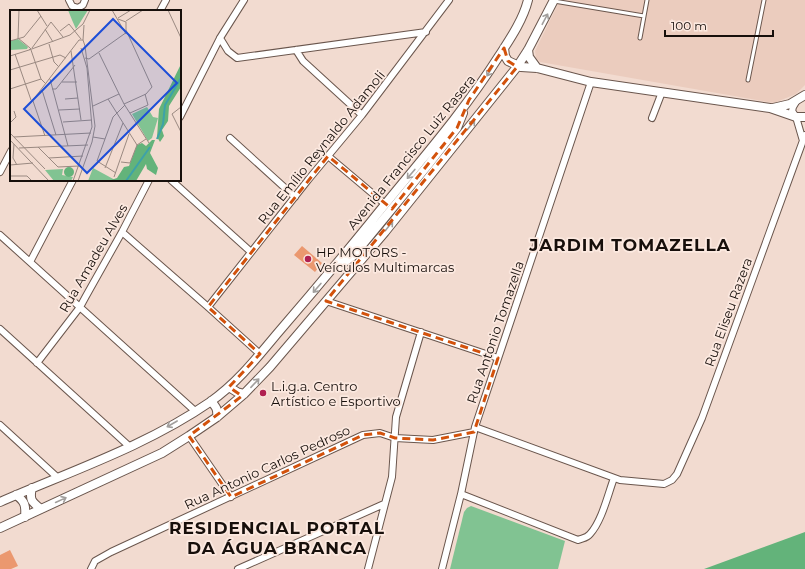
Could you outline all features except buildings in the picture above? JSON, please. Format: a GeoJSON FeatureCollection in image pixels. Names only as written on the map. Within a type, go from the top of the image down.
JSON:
{"type":"FeatureCollection","features":[{"type":"Feature","properties":{"kind":"street"},"geometry":{"type":"LineString","coordinates":[[69,0],[72,6],[78,9],[86,0]]}},
{"type":"Feature","properties":{"kind":"street"},"geometry":{"type":"LineString","coordinates":[[161,10],[166,0]]}},
{"type":"Feature","properties":{"kind":"street"},"geometry":{"type":"LineString","coordinates":[[181,115],[220,38],[244,0]]}},
{"type":"Feature","properties":{"kind":"street","name":"Rua Emílio Reynaldo Adamoli"},"geometry":{"type":"LineString","coordinates":[[208,307],[294,197],[362,115],[449,0]]}},
{"type":"Feature","properties":{"kind":"street","name":"Avenida Francisco Luiz Rasera"},"geometry":{"type":"LineString","coordinates":[[0,502],[130,447],[195,411],[211,401],[229,386],[260,354],[330,273],[470,100],[504,48],[517,25],[528,0]]}},
{"type":"Feature","properties":{"kind":"street"},"geometry":{"type":"LineString","coordinates":[[0,528],[162,453],[217,417],[244,394],[270,367],[430,177],[517,66],[528,50],[554,0]]}},
{"type":"Feature","properties":{"kind":"street"},"geometry":{"type":"LineString","coordinates":[[220,38],[228,51],[237,58],[426,32]]}},
{"type":"Feature","properties":{"kind":"street"},"geometry":{"type":"LineString","coordinates":[[504,48],[505,56],[508,61],[517,66],[537,68],[591,82],[770,108],[796,117],[805,117]]}},
{"type":"Feature","properties":{"kind":"street"},"geometry":{"type":"LineString","coordinates":[[296,50],[303,61],[362,115]]}},
{"type":"Feature","properties":{"kind":"street"},"geometry":{"type":"LineString","coordinates":[[528,50],[529,57],[537,68]]}},
{"type":"Feature","properties":{"kind":"street","name":"Rua Antonio Tomazella"},"geometry":{"type":"LineString","coordinates":[[442,569],[461,494],[474,430],[591,82]]}},
{"type":"Feature","properties":{"kind":"street"},"geometry":{"type":"LineString","coordinates":[[652,118],[662,92]]}},
{"type":"Feature","properties":{"kind":"street"},"geometry":{"type":"LineString","coordinates":[[770,108],[796,102],[805,95]]}},
{"type":"Feature","properties":{"kind":"street"},"geometry":{"type":"LineString","coordinates":[[330,273],[353,256],[428,165],[457,128],[470,100]]}},
{"type":"Feature","properties":{"kind":"street","name":"Rua Eliseu Razera"},"geometry":{"type":"LineString","coordinates":[[614,478],[620,480],[664,484],[672,480],[678,474],[702,418],[804,138],[792,109],[796,102]]}},
{"type":"Feature","properties":{"kind":"street"},"geometry":{"type":"LineString","coordinates":[[230,138],[294,197]]}},
{"type":"Feature","properties":{"kind":"street"},"geometry":{"type":"LineString","coordinates":[[0,172],[10,153]]}},
{"type":"Feature","properties":{"kind":"street"},"geometry":{"type":"LineString","coordinates":[[328,156],[386,204]]}},
{"type":"Feature","properties":{"kind":"street"},"geometry":{"type":"LineString","coordinates":[[30,262],[72,181]]}},
{"type":"Feature","properties":{"kind":"street","name":"Rua Amadeu Alves"},"geometry":{"type":"LineString","coordinates":[[36,362],[80,307],[148,181]]}},
{"type":"Feature","properties":{"kind":"street"},"geometry":{"type":"LineString","coordinates":[[172,181],[251,252]]}},
{"type":"Feature","properties":{"kind":"street"},"geometry":{"type":"LineString","coordinates":[[122,232],[260,354]]}},
{"type":"Feature","properties":{"kind":"street"},"geometry":{"type":"LineString","coordinates":[[0,235],[195,411]]}},
{"type":"Feature","properties":{"kind":"street"},"geometry":{"type":"LineString","coordinates":[[326,301],[498,358]]}},
{"type":"Feature","properties":{"kind":"street"},"geometry":{"type":"LineString","coordinates":[[0,329],[130,447]]}},
{"type":"Feature","properties":{"kind":"street"},"geometry":{"type":"LineString","coordinates":[[368,569],[384,504],[387,501],[392,477],[396,417],[421,332]]}},
{"type":"Feature","properties":{"kind":"street"},"geometry":{"type":"LineString","coordinates":[[229,386],[237,392],[244,394]]}},
{"type":"Feature","properties":{"kind":"street"},"geometry":{"type":"LineString","coordinates":[[211,401],[218,411],[217,417]]}},
{"type":"Feature","properties":{"kind":"street"},"geometry":{"type":"LineString","coordinates":[[0,425],[58,478]]}},
{"type":"Feature","properties":{"kind":"street"},"geometry":{"type":"LineString","coordinates":[[461,494],[578,540],[585,538],[595,528],[614,478],[474,430]]}},
{"type":"Feature","properties":{"kind":"street","name":"Rua Antonio Carlos Pedroso"},"geometry":{"type":"LineString","coordinates":[[90,569],[95,562],[111,552],[363,435],[380,433],[395,438],[433,440],[474,430]]}},
{"type":"Feature","properties":{"kind":"street"},"geometry":{"type":"LineString","coordinates":[[189,436],[231,497]]}},
{"type":"Feature","properties":{"kind":"street"},"geometry":{"type":"LineString","coordinates":[[32,488],[30,495],[31,500],[41,509]]}},
{"type":"Feature","properties":{"kind":"street"},"geometry":{"type":"LineString","coordinates":[[16,495],[22,499],[25,517]]}},
{"type":"Feature","properties":{"kind":"street"},"geometry":{"type":"LineString","coordinates":[[238,569],[384,504]]}},
{"type":"Feature","properties":{"kind":"lane"},"geometry":{"type":"LineString","coordinates":[[554,0],[644,16]]}},
{"type":"Feature","properties":{"kind":"lane"},"geometry":{"type":"LineString","coordinates":[[640,38],[647,0]]}},
{"type":"Feature","properties":{"kind":"lane"},"geometry":{"type":"LineString","coordinates":[[748,80],[764,0]]}},
{"type":"Feature","properties":{"kind":"highlighted area"},"geometry":{"type":"Polygon","coordinates":[[[504,48],[508,61],[517,67],[326,301],[498,358],[474,432],[433,440],[395,438],[380,433],[363,435],[231,497],[189,436],[242,396],[229,387],[260,354],[208,307],[328,156],[392,209],[457,128],[469,100],[504,48]]]}},
{"type":"Feature","properties":{"kind":"shaded area"},"geometry":{"type":"Polygon","coordinates":[[[560,0],[805,0],[805,85],[796,94],[774,103],[540,62],[536,58],[535,51],[560,0]]]}},
{"type":"Feature","properties":{"kind":"green space"},"geometry":{"type":"Polygon","coordinates":[[[471,506],[565,541],[558,569],[450,569],[464,512],[471,506]]]}},
{"type":"Feature","properties":{"kind":"green space"},"geometry":{"type":"Polygon","coordinates":[[[805,532],[805,569],[704,569],[805,532]]]}},
{"type":"Feature","properties":{"kind":"place","name":"HP MOTORS - Veículos Multimarcas"},"geometry":{"type":"Point","coordinates":[308,259]}},
{"type":"Feature","properties":{"kind":"place","name":"L.i.g.a. Centro Artístico e Esportivo"},"geometry":{"type":"Point","coordinates":[263,393]}},
{"type":"Feature","properties":{"kind":"district","name":"JARDIM TOMAZELLA"},"geometry":{"type":"Point","coordinates":[630,245]}},
{"type":"Feature","properties":{"kind":"district","name":"RESIDENCIAL PORTAL DA ÁGUA BRANCA"},"geometry":{"type":"Point","coordinates":[277,538]}}]}
